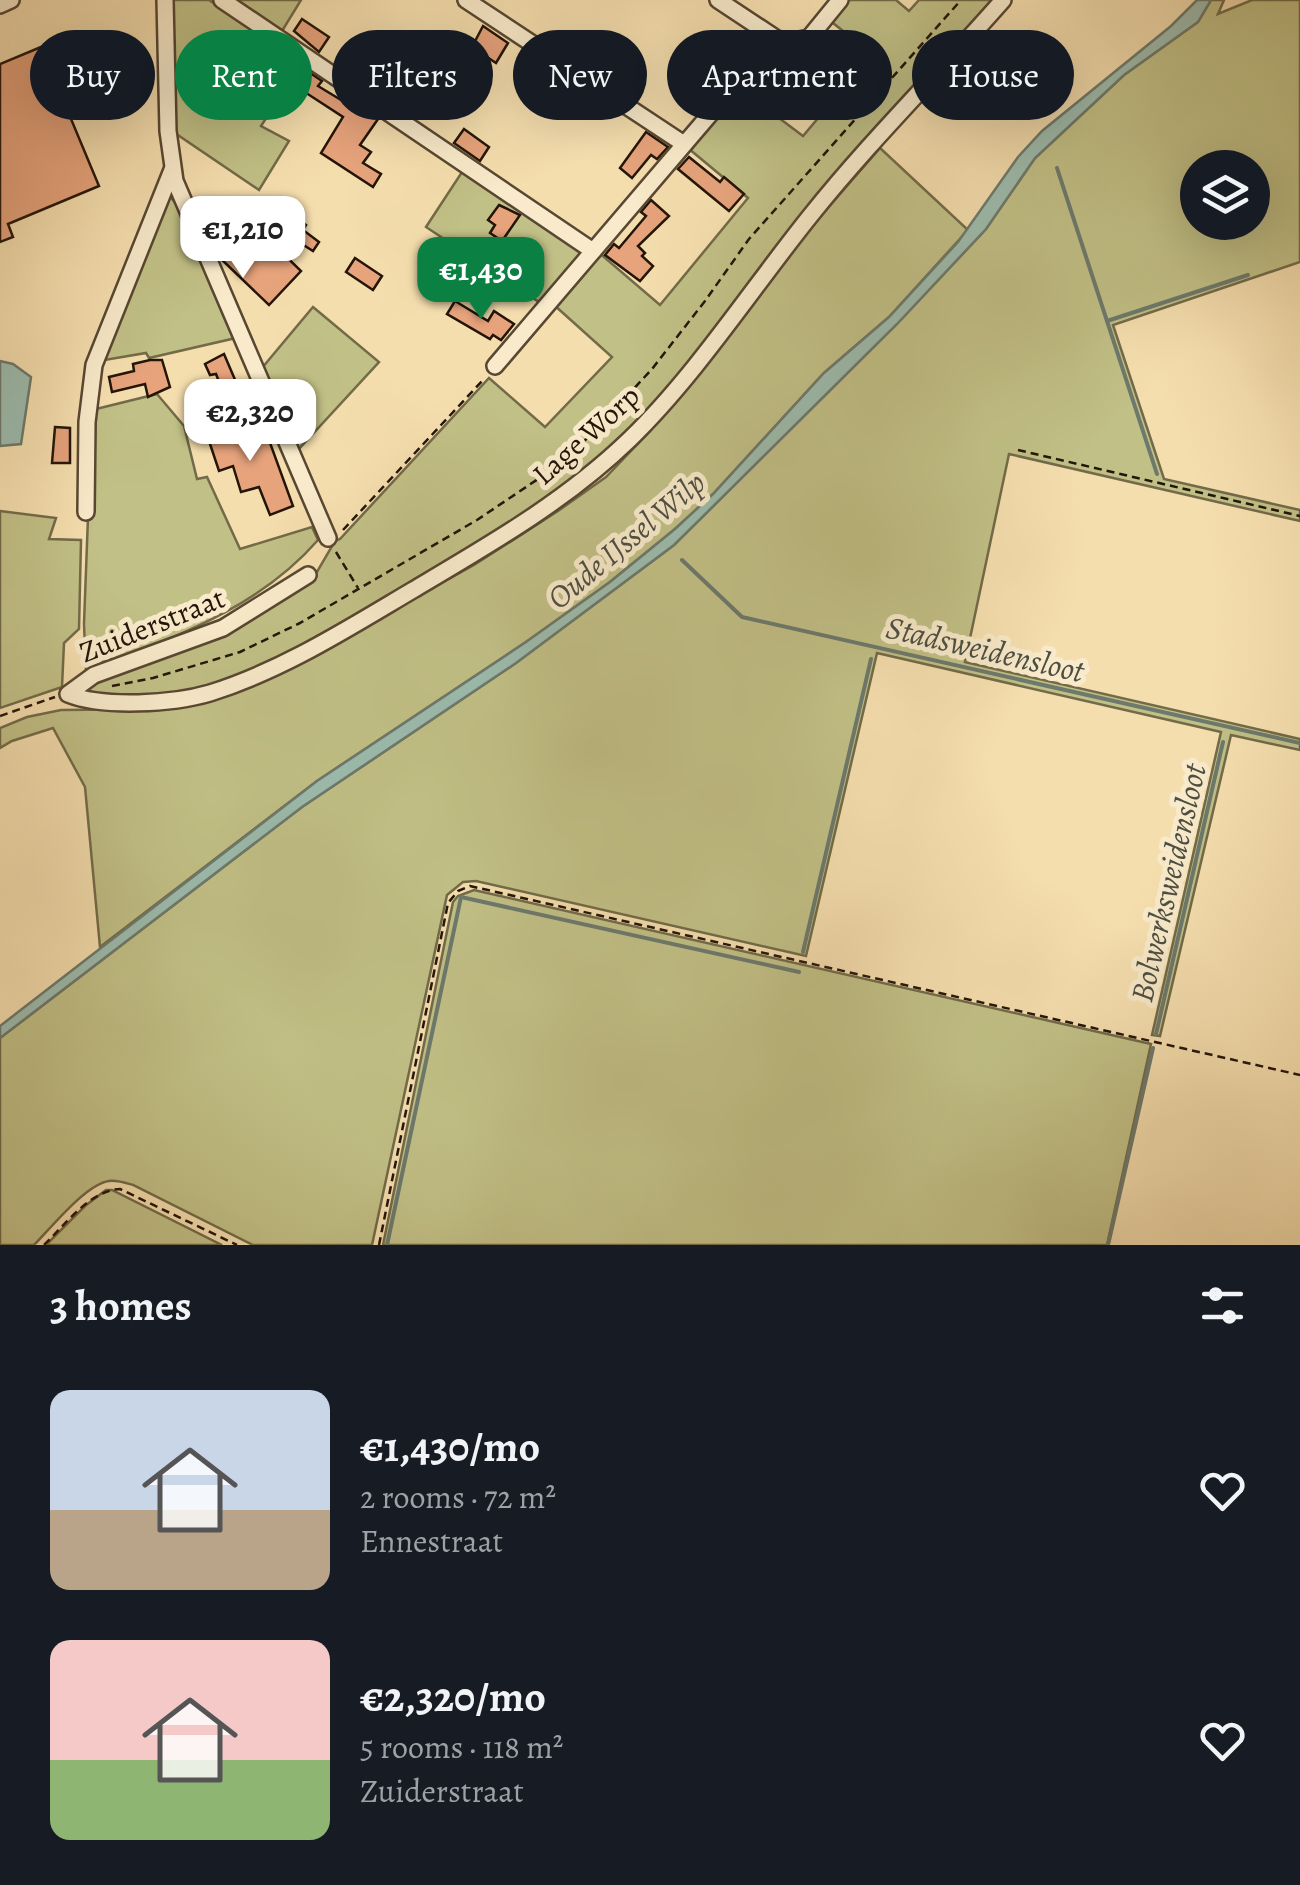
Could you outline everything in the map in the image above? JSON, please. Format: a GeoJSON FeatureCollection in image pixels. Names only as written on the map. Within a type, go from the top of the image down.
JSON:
{"type":"FeatureCollection","features":[{"type":"Feature","properties":{"kind":"street"},"geometry":{"type":"LineString","coordinates":[[0,5],[12,0]]}},
{"type":"Feature","properties":{"kind":"street"},"geometry":{"type":"LineString","coordinates":[[164,0],[172,170],[328,538]]}},
{"type":"Feature","properties":{"kind":"street"},"geometry":{"type":"LineString","coordinates":[[222,0],[592,252]]}},
{"type":"Feature","properties":{"kind":"street"},"geometry":{"type":"LineString","coordinates":[[466,0],[684,144]]}},
{"type":"Feature","properties":{"kind":"street"},"geometry":{"type":"LineString","coordinates":[[718,0],[763,30]]}},
{"type":"Feature","properties":{"kind":"street"},"geometry":{"type":"LineString","coordinates":[[816,30],[840,0]]}},
{"type":"Feature","properties":{"kind":"street","name":"Lage Worp"},"geometry":{"type":"LineString","coordinates":[[68,694],[107,702],[176,700],[242,681],[339,634],[563,496],[606,462],[661,406],[813,212],[1003,0]]}},
{"type":"Feature","properties":{"kind":"street"},"geometry":{"type":"LineString","coordinates":[[495,366],[705,120]]}},
{"type":"Feature","properties":{"kind":"street"},"geometry":{"type":"LineString","coordinates":[[86,512],[87,422],[94,365],[172,170]]}},
{"type":"Feature","properties":{"kind":"street","name":"Zuiderstraat"},"geometry":{"type":"LineString","coordinates":[[68,694],[94,674],[223,628],[308,575]]}},
{"type":"Feature","properties":{"kind":"path"},"geometry":{"type":"LineString","coordinates":[[102,688],[153,678],[240,652],[359,589],[538,479],[590,436],[662,355],[749,239],[961,0]]}},
{"type":"Feature","properties":{"kind":"path"},"geometry":{"type":"LineString","coordinates":[[359,589],[328,538],[354,520],[495,366]]}},
{"type":"Feature","properties":{"kind":"path"},"geometry":{"type":"LineString","coordinates":[[1018,450],[1300,516]]}},
{"type":"Feature","properties":{"kind":"path"},"geometry":{"type":"LineString","coordinates":[[0,716],[68,694]]}},
{"type":"Feature","properties":{"kind":"path"},"geometry":{"type":"LineString","coordinates":[[379,1245],[448,902],[458,891],[470,886],[1300,1075]]}},
{"type":"Feature","properties":{"kind":"path"},"geometry":{"type":"LineString","coordinates":[[44,1245],[90,1201],[106,1190],[120,1189],[237,1245]]}},
{"type":"Feature","properties":{"kind":"shaded area"},"geometry":{"type":"Polygon","coordinates":[[[169,0],[209,0],[253,30],[175,30],[175,120],[265,120],[261,126],[289,141],[259,190],[172,131],[169,0]]]}},
{"type":"Feature","properties":{"kind":"shaded area"},"geometry":{"type":"Polygon","coordinates":[[[225,0],[301,0],[283,30],[270,30],[225,0]]]}},
{"type":"Feature","properties":{"kind":"shaded area"},"geometry":{"type":"Polygon","coordinates":[[[845,0],[896,0],[909,11],[919,0],[993,0],[966,30],[912,30],[912,88],[892,110],[892,30],[842,30],[828,19],[845,0]]]}},
{"type":"Feature","properties":{"kind":"shaded area"},"geometry":{"type":"Polygon","coordinates":[[[1197,0],[1211,0],[1198,22],[1124,75],[1035,158],[986,229],[897,324],[674,545],[516,663],[302,807],[0,1038],[0,1026],[317,781],[526,642],[675,529],[713,494],[824,373],[889,317],[958,242],[1018,157],[1042,131],[1056,120],[1074,120],[1074,105],[1197,0]]]}},
{"type":"Feature","properties":{"kind":"shaded area"},"geometry":{"type":"Polygon","coordinates":[[[1211,0],[1224,0],[1218,14],[1252,0],[1300,0],[1300,262],[1113,325],[1164,479],[1300,510],[1300,521],[1009,454],[965,662],[1300,739],[1300,750],[1231,735],[1160,1036],[1152,1035],[1221,732],[877,653],[806,956],[476,881],[463,882],[447,895],[372,1245],[253,1245],[133,1185],[112,1181],[80,1198],[34,1245],[0,1245],[0,1038],[302,807],[516,663],[674,545],[897,324],[986,229],[1035,158],[1124,75],[1198,22],[1211,0]]]}},
{"type":"Feature","properties":{"kind":"shaded area"},"geometry":{"type":"Polygon","coordinates":[[[712,120],[782,120],[803,136],[816,120],[883,120],[811,202],[649,411],[565,485],[500,531],[431,572],[276,659],[231,679],[160,698],[86,693],[84,686],[266,608],[317,572],[335,541],[489,378],[545,427],[612,357],[553,304],[597,251],[660,305],[748,198],[688,148],[712,120]]]}},
{"type":"Feature","properties":{"kind":"shaded area"},"geometry":{"type":"Polygon","coordinates":[[[880,148],[968,230],[889,317],[824,373],[713,494],[610,582],[317,781],[100,947],[85,787],[53,728],[0,748],[0,728],[61,710],[169,709],[211,701],[262,682],[474,565],[558,511],[606,477],[651,430],[806,233],[880,148]]]}},
{"type":"Feature","properties":{"kind":"shaded area"},"geometry":{"type":"Polygon","coordinates":[[[464,169],[581,249],[582,254],[542,304],[426,227],[464,169]]]}},
{"type":"Feature","properties":{"kind":"shaded area"},"geometry":{"type":"Polygon","coordinates":[[[167,193],[187,217],[240,337],[149,358],[146,353],[99,361],[167,193]]]}},
{"type":"Feature","properties":{"kind":"shaded area"},"geometry":{"type":"Polygon","coordinates":[[[313,307],[379,362],[297,451],[262,368],[313,307]]]}},
{"type":"Feature","properties":{"kind":"shaded area"},"geometry":{"type":"Polygon","coordinates":[[[0,361],[13,364],[31,377],[21,444],[0,446],[0,361]]]}},
{"type":"Feature","properties":{"kind":"shaded area"},"geometry":{"type":"Polygon","coordinates":[[[157,394],[184,426],[197,479],[207,477],[240,549],[312,527],[318,540],[294,565],[240,604],[180,634],[86,672],[84,624],[92,410],[157,394]]]}},
{"type":"Feature","properties":{"kind":"shaded area"},"geometry":{"type":"Polygon","coordinates":[[[0,511],[56,518],[49,539],[81,540],[79,629],[64,643],[62,687],[0,708],[0,511]]]}},
{"type":"Feature","properties":{"kind":"shaded area"},"geometry":{"type":"Polygon","coordinates":[[[474,890],[1151,1044],[1107,1245],[383,1245],[453,902],[474,890]]]}},
{"type":"Feature","properties":{"kind":"shaded area"},"geometry":{"type":"Polygon","coordinates":[[[106,1190],[112,1190],[222,1245],[46,1245],[106,1190]]]}},
{"type":"Feature","properties":{"kind":"building"},"geometry":{"type":"Polygon","coordinates":[[[302,19],[329,37],[319,52],[312,46],[312,30],[295,30],[302,19]]]}},
{"type":"Feature","properties":{"kind":"building"},"geometry":{"type":"Polygon","coordinates":[[[493,33],[508,43],[496,63],[493,61],[493,33]]]}},
{"type":"Feature","properties":{"kind":"building"},"geometry":{"type":"Polygon","coordinates":[[[30,52],[30,120],[71,120],[99,186],[8,224],[13,237],[0,242],[0,64],[30,52]]]}},
{"type":"Feature","properties":{"kind":"building"},"geometry":{"type":"Polygon","coordinates":[[[312,74],[322,81],[318,86],[332,94],[332,110],[312,97],[312,74]]]}},
{"type":"Feature","properties":{"kind":"building"},"geometry":{"type":"Polygon","coordinates":[[[341,120],[377,120],[360,145],[371,152],[363,163],[381,174],[373,187],[321,153],[341,120]]]}},
{"type":"Feature","properties":{"kind":"building"},"geometry":{"type":"Polygon","coordinates":[[[464,129],[489,147],[480,161],[454,143],[464,129]]]}},
{"type":"Feature","properties":{"kind":"building"},"geometry":{"type":"Polygon","coordinates":[[[646,132],[668,147],[657,159],[651,155],[632,178],[620,168],[646,132]]]}},
{"type":"Feature","properties":{"kind":"building"},"geometry":{"type":"Polygon","coordinates":[[[689,157],[720,182],[724,177],[744,194],[729,211],[678,169],[689,157]]]}},
{"type":"Feature","properties":{"kind":"building"},"geometry":{"type":"Polygon","coordinates":[[[651,200],[669,216],[638,246],[653,266],[640,281],[605,255],[614,244],[619,248],[646,216],[641,212],[651,200]]]}},
{"type":"Feature","properties":{"kind":"building"},"geometry":{"type":"Polygon","coordinates":[[[499,205],[520,215],[502,241],[490,233],[495,225],[488,220],[499,205]]]}},
{"type":"Feature","properties":{"kind":"building"},"geometry":{"type":"Polygon","coordinates":[[[282,210],[306,225],[303,230],[319,242],[313,251],[272,225],[282,210]]]}},
{"type":"Feature","properties":{"kind":"building"},"geometry":{"type":"Polygon","coordinates":[[[264,235],[301,271],[269,305],[220,258],[239,238],[246,244],[251,238],[258,245],[264,235]]]}},
{"type":"Feature","properties":{"kind":"building"},"geometry":{"type":"Polygon","coordinates":[[[355,258],[382,276],[373,290],[346,272],[355,258]]]}},
{"type":"Feature","properties":{"kind":"building"},"geometry":{"type":"Polygon","coordinates":[[[455,301],[488,321],[494,311],[514,324],[501,340],[493,335],[490,339],[447,314],[455,301]]]}},
{"type":"Feature","properties":{"kind":"building"},"geometry":{"type":"Polygon","coordinates":[[[224,354],[239,389],[250,384],[256,398],[230,410],[216,374],[210,375],[205,364],[224,354]]]}},
{"type":"Feature","properties":{"kind":"building"},"geometry":{"type":"Polygon","coordinates":[[[162,360],[170,387],[148,397],[145,384],[112,392],[109,377],[134,371],[133,364],[162,360]]]}},
{"type":"Feature","properties":{"kind":"building"},"geometry":{"type":"Polygon","coordinates":[[[217,415],[226,441],[265,429],[293,506],[270,515],[259,487],[241,492],[233,466],[219,471],[202,420],[217,415]]]}},
{"type":"Feature","properties":{"kind":"building"},"geometry":{"type":"Polygon","coordinates":[[[55,427],[70,428],[70,463],[52,463],[55,427]]]}},
{"type":"Feature","properties":{"kind":"waterway"},"geometry":{"type":"LineString","coordinates":[[1057,168],[1157,474]]}},
{"type":"Feature","properties":{"kind":"waterway"},"geometry":{"type":"LineString","coordinates":[[1107,321],[1248,275]]}},
{"type":"Feature","properties":{"kind":"waterway","name":"Stadsweidensloot"},"geometry":{"type":"LineString","coordinates":[[682,560],[742,617],[1300,743]]}},
{"type":"Feature","properties":{"kind":"waterway"},"geometry":{"type":"LineString","coordinates":[[803,952],[871,659]]}},
{"type":"Feature","properties":{"kind":"waterway","name":"Bolwerksweidensloot"},"geometry":{"type":"LineString","coordinates":[[1156,1034],[1223,742]]}},
{"type":"Feature","properties":{"kind":"waterway"},"geometry":{"type":"LineString","coordinates":[[387,1245],[461,897],[799,972]]}},
{"type":"Feature","properties":{"kind":"waterway","name":"Bolwerksweidensloot"},"geometry":{"type":"LineString","coordinates":[[1108,1245],[1153,1048]]}},
{"type":"Feature","properties":{"kind":"water label","name":"Oude IJssel Wilp"},"geometry":{"type":"Point","coordinates":[626,540]}}]}
